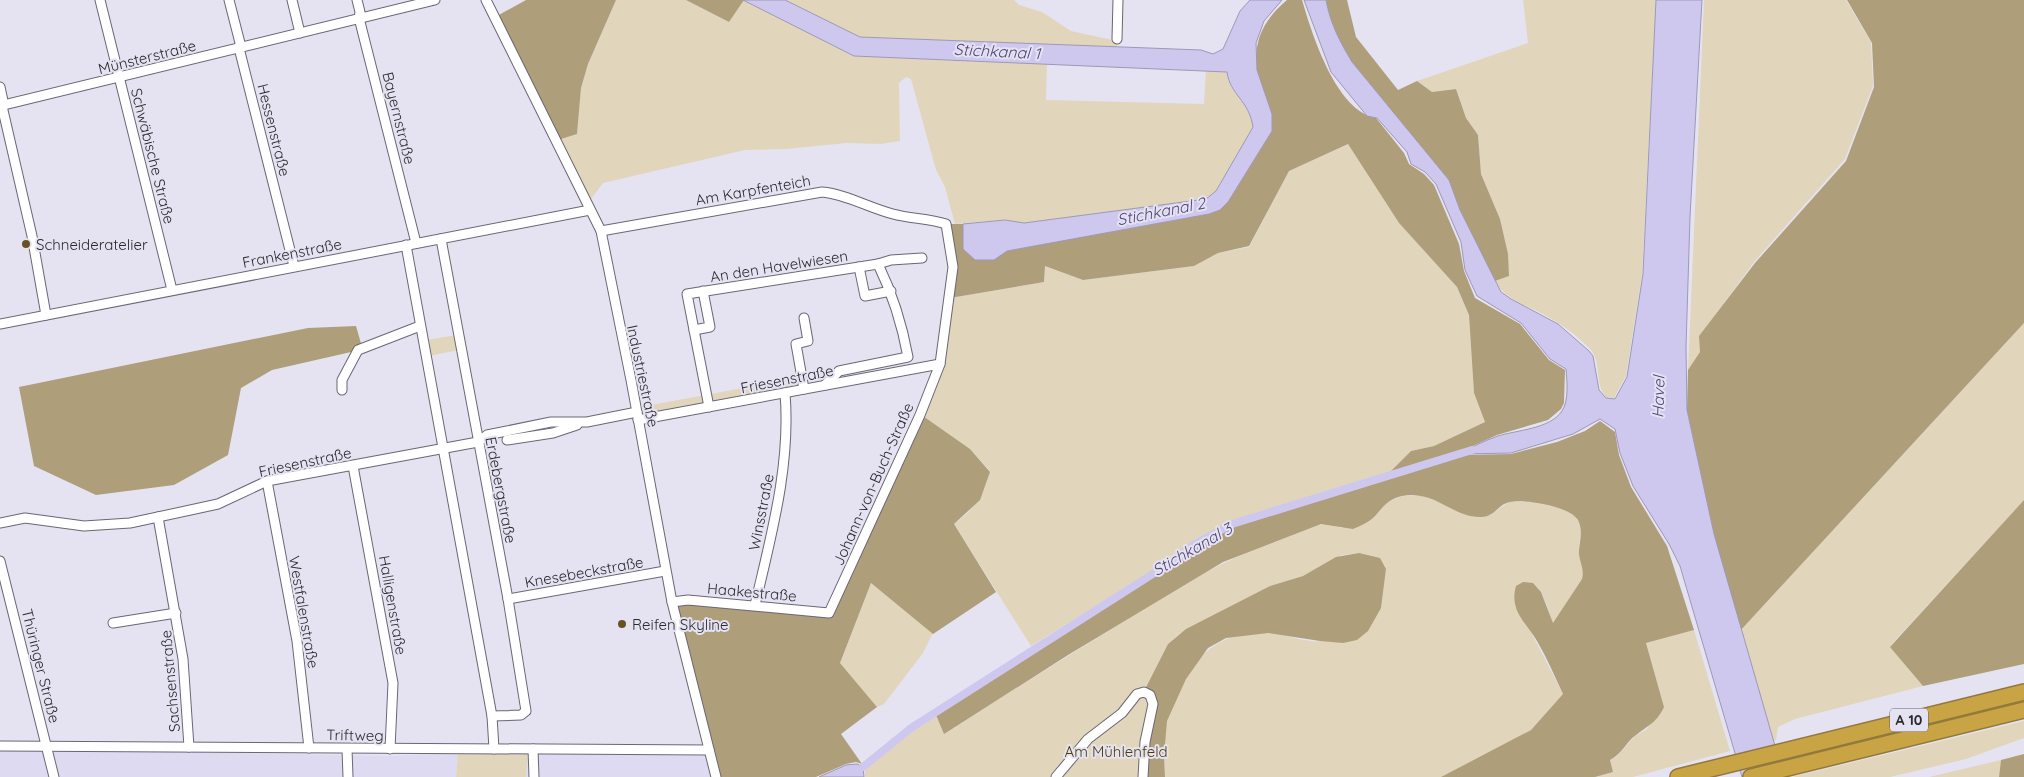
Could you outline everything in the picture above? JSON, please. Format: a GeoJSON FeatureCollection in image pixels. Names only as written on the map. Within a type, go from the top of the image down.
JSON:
{"type":"FeatureCollection","features":[{"type":"Feature","properties":{"kind":"highway","name":"A 10"},"geometry":{"type":"LineString","coordinates":[[1678,777],[2024,692]]}},
{"type":"Feature","properties":{"kind":"highway","name":"A 10"},"geometry":{"type":"LineString","coordinates":[[1751,777],[2024,710]]}},
{"type":"Feature","properties":{"kind":"street","name":"Schwäbische Straße"},"geometry":{"type":"LineString","coordinates":[[100,0],[172,290]]}},
{"type":"Feature","properties":{"kind":"street","name":"Hessenstraße"},"geometry":{"type":"LineString","coordinates":[[229,0],[240,43],[239,48],[294,266]]}},
{"type":"Feature","properties":{"kind":"street"},"geometry":{"type":"LineString","coordinates":[[292,0],[300,33]]}},
{"type":"Feature","properties":{"kind":"street","name":"Bayernstraße"},"geometry":{"type":"LineString","coordinates":[[357,0],[360,12],[359,18],[416,243]]}},
{"type":"Feature","properties":{"kind":"street","name":"Münsterstraße"},"geometry":{"type":"LineString","coordinates":[[1,106],[435,0]]}},
{"type":"Feature","properties":{"kind":"street","name":"Industriestraße"},"geometry":{"type":"LineString","coordinates":[[486,0],[600,231],[638,416],[665,571],[716,777]]}},
{"type":"Feature","properties":{"kind":"street"},"geometry":{"type":"LineString","coordinates":[[1117,38],[1118,0]]}},
{"type":"Feature","properties":{"kind":"street"},"geometry":{"type":"LineString","coordinates":[[0,87],[1,106],[32,236],[46,316]]}},
{"type":"Feature","properties":{"kind":"street","name":"Am Karpfenteich"},"geometry":{"type":"LineString","coordinates":[[600,231],[822,192],[893,215],[930,219],[946,224],[953,267],[940,364]]}},
{"type":"Feature","properties":{"kind":"street","name":"Frankenstraße"},"geometry":{"type":"LineString","coordinates":[[0,324],[590,210]]}},
{"type":"Feature","properties":{"kind":"street","name":"Erdebergstraße"},"geometry":{"type":"LineString","coordinates":[[441,239],[508,599],[526,711],[521,715],[492,716]]}},
{"type":"Feature","properties":{"kind":"street"},"geometry":{"type":"LineString","coordinates":[[406,245],[492,716],[494,749]]}},
{"type":"Feature","properties":{"kind":"street","name":"An den Havelwiesen"},"geometry":{"type":"LineString","coordinates":[[709,407],[687,294],[878,264],[891,260],[922,258]]}},
{"type":"Feature","properties":{"kind":"street"},"geometry":{"type":"LineString","coordinates":[[825,385],[839,371],[908,357],[901,321],[891,291],[878,264]]}},
{"type":"Feature","properties":{"kind":"street","name":"An den Havelwiesen"},"geometry":{"type":"LineString","coordinates":[[859,267],[866,296],[891,291]]}},
{"type":"Feature","properties":{"kind":"street","name":"An den Havelwiesen"},"geometry":{"type":"LineString","coordinates":[[694,330],[710,327],[703,291]]}},
{"type":"Feature","properties":{"kind":"street"},"geometry":{"type":"LineString","coordinates":[[804,318],[808,341],[796,344],[804,389]]}},
{"type":"Feature","properties":{"kind":"street"},"geometry":{"type":"LineString","coordinates":[[342,390],[342,380],[358,350],[420,326]]}},
{"type":"Feature","properties":{"kind":"street","name":"Friesenstraße"},"geometry":{"type":"LineString","coordinates":[[0,523],[25,518],[84,526],[123,524],[218,504],[266,481],[478,442],[487,434],[542,424],[587,422],[709,407],[940,364]]}},
{"type":"Feature","properties":{"kind":"street","name":"Johann-von-Buch-Straße"},"geometry":{"type":"LineString","coordinates":[[829,614],[920,415],[940,364]]}},
{"type":"Feature","properties":{"kind":"street","name":"Winsstraße"},"geometry":{"type":"LineString","coordinates":[[755,606],[781,494],[787,414],[785,393]]}},
{"type":"Feature","properties":{"kind":"street","name":"Friesenstraße"},"geometry":{"type":"LineString","coordinates":[[507,440],[554,433],[587,422]]}},
{"type":"Feature","properties":{"kind":"street","name":"Halligenstraße"},"geometry":{"type":"LineString","coordinates":[[353,466],[393,683],[390,749]]}},
{"type":"Feature","properties":{"kind":"street","name":"Westfalenstraße"},"geometry":{"type":"LineString","coordinates":[[266,481],[297,641],[309,748]]}},
{"type":"Feature","properties":{"kind":"street","name":"Sachsenstraße"},"geometry":{"type":"LineString","coordinates":[[158,518],[176,613],[185,679],[189,747]]}},
{"type":"Feature","properties":{"kind":"street","name":"Thüringer Straße"},"geometry":{"type":"LineString","coordinates":[[0,561],[54,777]]}},
{"type":"Feature","properties":{"kind":"street","name":"Knesebeckstraße"},"geometry":{"type":"LineString","coordinates":[[508,599],[665,571]]}},
{"type":"Feature","properties":{"kind":"street","name":"Haakestraße"},"geometry":{"type":"LineString","coordinates":[[672,602],[688,600],[829,614]]}},
{"type":"Feature","properties":{"kind":"street","name":"Sachsenstraße"},"geometry":{"type":"LineString","coordinates":[[113,623],[176,613]]}},
{"type":"Feature","properties":{"kind":"street"},"geometry":{"type":"LineString","coordinates":[[1056,777],[1088,739],[1122,713],[1137,694],[1144,692],[1150,695],[1153,704],[1145,742],[1143,777]]}},
{"type":"Feature","properties":{"kind":"street","name":"Triftweg"},"geometry":{"type":"LineString","coordinates":[[0,746],[710,750]]}},
{"type":"Feature","properties":{"kind":"street"},"geometry":{"type":"LineString","coordinates":[[347,749],[348,777]]}},
{"type":"Feature","properties":{"kind":"street"},"geometry":{"type":"LineString","coordinates":[[533,749],[534,777]]}},
{"type":"Feature","properties":{"kind":"shaded area"},"geometry":{"type":"Polygon","coordinates":[[[526,0],[616,0],[588,64],[581,88],[577,134],[558,140],[497,16],[526,0]]]}},
{"type":"Feature","properties":{"kind":"shaded area"},"geometry":{"type":"Polygon","coordinates":[[[686,0],[744,0],[729,22],[686,0]]]}},
{"type":"Feature","properties":{"kind":"shaded area"},"geometry":{"type":"Polygon","coordinates":[[[1287,0],[1302,0],[1319,50],[1338,87],[1349,101],[1362,112],[1376,118],[1404,153],[1409,164],[1424,174],[1434,185],[1459,244],[1464,271],[1475,298],[1520,324],[1549,360],[1565,370],[1564,403],[1561,409],[1548,420],[1497,435],[1459,452],[1388,474],[1411,451],[1434,446],[1485,422],[1474,393],[1469,315],[1457,287],[1399,223],[1348,144],[1289,171],[1249,246],[1218,253],[1194,266],[1083,280],[1045,266],[1044,282],[950,298],[947,224],[963,224],[963,249],[994,260],[1007,251],[1209,214],[1220,210],[1228,202],[1272,131],[1258,78],[1257,46],[1262,30],[1272,15],[1287,0]]]}},
{"type":"Feature","properties":{"kind":"shaded area"},"geometry":{"type":"Polygon","coordinates":[[[1326,0],[1347,0],[1356,37],[1398,90],[1417,81],[1432,92],[1456,89],[1466,118],[1478,135],[1481,174],[1500,219],[1508,254],[1509,276],[1495,281],[1460,210],[1449,180],[1352,62],[1336,32],[1326,0]]]}},
{"type":"Feature","properties":{"kind":"shaded area"},"geometry":{"type":"Polygon","coordinates":[[[1847,0],[2024,0],[2024,323],[1740,631],[1714,534],[1687,410],[1688,370],[1700,352],[1699,336],[1755,263],[1846,161],[1874,87],[1872,43],[1847,0]]]}},
{"type":"Feature","properties":{"kind":"shaded area"},"geometry":{"type":"Polygon","coordinates":[[[356,326],[362,347],[351,352],[272,370],[241,388],[228,455],[174,485],[96,495],[34,466],[19,387],[308,328],[356,326]]]}},
{"type":"Feature","properties":{"kind":"shaded area"},"geometry":{"type":"Polygon","coordinates":[[[923,416],[970,449],[990,472],[980,500],[954,524],[996,592],[933,634],[871,583],[840,663],[877,707],[841,734],[862,764],[856,762],[846,764],[816,777],[720,777],[676,606],[689,604],[832,612],[923,416]]]}},
{"type":"Feature","properties":{"kind":"shaded area"},"geometry":{"type":"Polygon","coordinates":[[[1600,421],[1615,432],[1619,455],[1631,487],[1667,546],[1694,630],[1646,643],[1664,707],[1649,726],[1610,760],[1613,772],[1595,777],[1441,777],[1531,730],[1563,694],[1541,647],[1520,616],[1514,595],[1516,586],[1523,582],[1533,583],[1541,592],[1553,623],[1582,579],[1583,571],[1579,554],[1581,531],[1578,520],[1573,515],[1557,507],[1517,501],[1506,503],[1490,515],[1481,517],[1461,513],[1424,496],[1413,495],[1393,499],[1371,520],[1353,529],[1321,524],[1223,562],[1068,655],[944,734],[936,715],[1201,545],[1250,519],[1461,455],[1511,454],[1557,442],[1585,431],[1600,421]]]}},
{"type":"Feature","properties":{"kind":"shaded area"},"geometry":{"type":"Polygon","coordinates":[[[2024,500],[2024,664],[1923,686],[1890,647],[2024,500]]]}},
{"type":"Feature","properties":{"kind":"shaded area"},"geometry":{"type":"Polygon","coordinates":[[[1359,553],[1380,558],[1386,569],[1381,608],[1368,631],[1357,640],[1343,643],[1268,633],[1226,638],[1208,648],[1186,679],[1167,721],[1164,756],[1165,777],[1142,777],[1152,704],[1143,693],[1168,644],[1186,629],[1270,586],[1303,576],[1336,557],[1359,553]]]}},
{"type":"Feature","properties":{"kind":"shaded area"},"geometry":{"type":"Polygon","coordinates":[[[0,749],[389,756],[458,753],[456,777],[0,777],[0,749]]]}},
{"type":"Feature","properties":{"kind":"shaded area"},"geometry":{"type":"Polygon","coordinates":[[[528,753],[707,756],[713,777],[526,777],[528,753]]]}},
{"type":"Feature","properties":{"kind":"shaded area"},"geometry":{"type":"Polygon","coordinates":[[[2024,754],[2024,777],[1999,777],[2001,760],[2024,754]]]}},
{"type":"Feature","properties":{"kind":"green space"},"geometry":{"type":"Polygon","coordinates":[[[616,0],[686,0],[729,22],[744,0],[854,56],[1047,64],[1046,100],[1204,104],[1206,71],[1227,72],[1231,86],[1248,110],[1253,127],[1216,191],[1205,199],[1024,223],[1005,220],[955,224],[945,187],[936,170],[911,79],[906,77],[899,83],[900,141],[880,144],[847,143],[786,149],[745,150],[603,183],[588,203],[558,140],[577,134],[581,88],[588,64],[616,0]]]}},
{"type":"Feature","properties":{"kind":"green space"},"geometry":{"type":"Polygon","coordinates":[[[785,0],[1014,0],[1019,5],[1042,12],[1071,31],[1117,41],[1117,47],[860,37],[785,0]]]}},
{"type":"Feature","properties":{"kind":"green space"},"geometry":{"type":"Polygon","coordinates":[[[1523,0],[1656,0],[1642,275],[1626,376],[1614,398],[1606,397],[1602,392],[1596,361],[1587,345],[1560,324],[1506,294],[1495,281],[1509,276],[1500,219],[1481,174],[1478,135],[1466,118],[1456,89],[1432,92],[1417,81],[1528,43],[1523,0]]]}},
{"type":"Feature","properties":{"kind":"green space"},"geometry":{"type":"Polygon","coordinates":[[[1704,0],[1846,0],[1871,42],[1873,86],[1845,159],[1754,262],[1700,336],[1701,352],[1688,370],[1704,0]]]}},
{"type":"Feature","properties":{"kind":"green space"},"geometry":{"type":"Polygon","coordinates":[[[1348,144],[1399,223],[1457,287],[1469,315],[1474,393],[1485,422],[1434,446],[1411,451],[1388,474],[1231,522],[1194,542],[1170,560],[1031,646],[954,524],[977,501],[990,471],[970,449],[923,416],[943,363],[950,298],[1044,282],[1045,266],[1083,280],[1194,266],[1218,253],[1249,247],[1289,171],[1348,144]]]}},
{"type":"Feature","properties":{"kind":"green space"},"geometry":{"type":"Polygon","coordinates":[[[2024,323],[2024,500],[1890,646],[1923,686],[1795,719],[1778,727],[1776,740],[1773,741],[1740,631],[2024,323]]]}},
{"type":"Feature","properties":{"kind":"green space"},"geometry":{"type":"Polygon","coordinates":[[[456,335],[459,350],[429,356],[427,340],[456,335]]]}},
{"type":"Feature","properties":{"kind":"green space"},"geometry":{"type":"Polygon","coordinates":[[[797,378],[798,389],[647,416],[646,406],[797,378]]]}},
{"type":"Feature","properties":{"kind":"green space","name":"Am Mühlenfeld"},"geometry":{"type":"Polygon","coordinates":[[[1421,495],[1470,515],[1490,515],[1509,502],[1549,504],[1569,511],[1576,517],[1580,525],[1579,549],[1583,569],[1582,579],[1553,624],[1545,601],[1537,587],[1531,583],[1516,586],[1532,634],[1563,694],[1531,730],[1441,777],[1165,777],[1164,734],[1173,702],[1190,671],[1200,658],[1213,647],[1228,639],[1245,634],[1264,632],[1309,641],[1321,641],[1381,608],[1386,569],[1359,553],[1342,555],[1303,576],[1270,586],[1178,635],[1168,644],[1143,692],[1152,699],[1142,777],[865,777],[865,769],[911,731],[936,715],[944,733],[1197,576],[1307,527],[1324,524],[1341,528],[1373,517],[1388,501],[1403,496],[1421,495]]]}},
{"type":"Feature","properties":{"kind":"green space"},"geometry":{"type":"Polygon","coordinates":[[[871,583],[933,633],[923,653],[884,704],[877,707],[840,663],[871,583]]]}},
{"type":"Feature","properties":{"kind":"green space"},"geometry":{"type":"Polygon","coordinates":[[[1694,630],[1730,751],[1633,777],[1595,777],[1613,772],[1610,760],[1616,757],[1636,735],[1646,730],[1664,707],[1646,643],[1694,630]]]}},
{"type":"Feature","properties":{"kind":"green space"},"geometry":{"type":"Polygon","coordinates":[[[2024,721],[2024,738],[1966,759],[1890,777],[1792,777],[2024,721]]]}},
{"type":"Feature","properties":{"kind":"green space"},"geometry":{"type":"Polygon","coordinates":[[[458,753],[528,753],[526,777],[456,777],[458,753]]]}},
{"type":"Feature","properties":{"kind":"green space"},"geometry":{"type":"Polygon","coordinates":[[[2001,760],[1999,777],[1929,777],[2001,760]]]}},
{"type":"Feature","properties":{"kind":"water"},"geometry":{"type":"Polygon","coordinates":[[[743,0],[785,0],[860,37],[1201,50],[1213,54],[1223,49],[1240,11],[1250,0],[1282,0],[1264,21],[1256,43],[1257,70],[1272,114],[1272,131],[1228,202],[1220,210],[1209,214],[1007,251],[994,260],[975,260],[963,249],[963,224],[1005,220],[1024,223],[1206,199],[1216,191],[1253,127],[1248,110],[1232,86],[1227,72],[854,56],[743,0]]]}},
{"type":"Feature","properties":{"kind":"water","name":"Havel"},"geometry":{"type":"Polygon","coordinates":[[[1304,0],[1326,0],[1336,32],[1352,62],[1449,180],[1460,210],[1501,292],[1558,324],[1589,351],[1593,356],[1599,390],[1606,398],[1615,399],[1627,377],[1643,274],[1656,0],[1702,0],[1690,217],[1686,347],[1687,410],[1714,534],[1784,777],[1742,777],[1680,566],[1669,544],[1633,486],[1620,453],[1615,429],[1600,419],[1573,434],[1511,453],[1462,454],[1462,452],[1489,439],[1533,428],[1550,422],[1557,417],[1566,402],[1566,369],[1550,359],[1521,323],[1477,296],[1465,270],[1461,242],[1436,184],[1425,172],[1411,164],[1407,152],[1377,118],[1367,116],[1331,72],[1304,0]]]}},
{"type":"Feature","properties":{"kind":"water"},"geometry":{"type":"Polygon","coordinates":[[[857,764],[863,767],[864,777],[819,777],[846,765],[857,764]]]}},
{"type":"Feature","properties":{"kind":"waterway","name":"Stichkanal 3"},"geometry":{"type":"LineString","coordinates":[[863,767],[911,728],[1170,563],[1195,544],[1232,524],[1472,450]]}},
{"type":"Feature","properties":{"kind":"place","name":"Schneideratelier"},"geometry":{"type":"Point","coordinates":[26,244]}},
{"type":"Feature","properties":{"kind":"place","name":"Reifen Skyline"},"geometry":{"type":"Point","coordinates":[622,624]}},
{"type":"Feature","properties":{"kind":"water label","name":"Stichkanal 1"},"geometry":{"type":"Point","coordinates":[997,51]}},
{"type":"Feature","properties":{"kind":"water label","name":"Stichkanal 2"},"geometry":{"type":"Point","coordinates":[1161,211]}}]}
